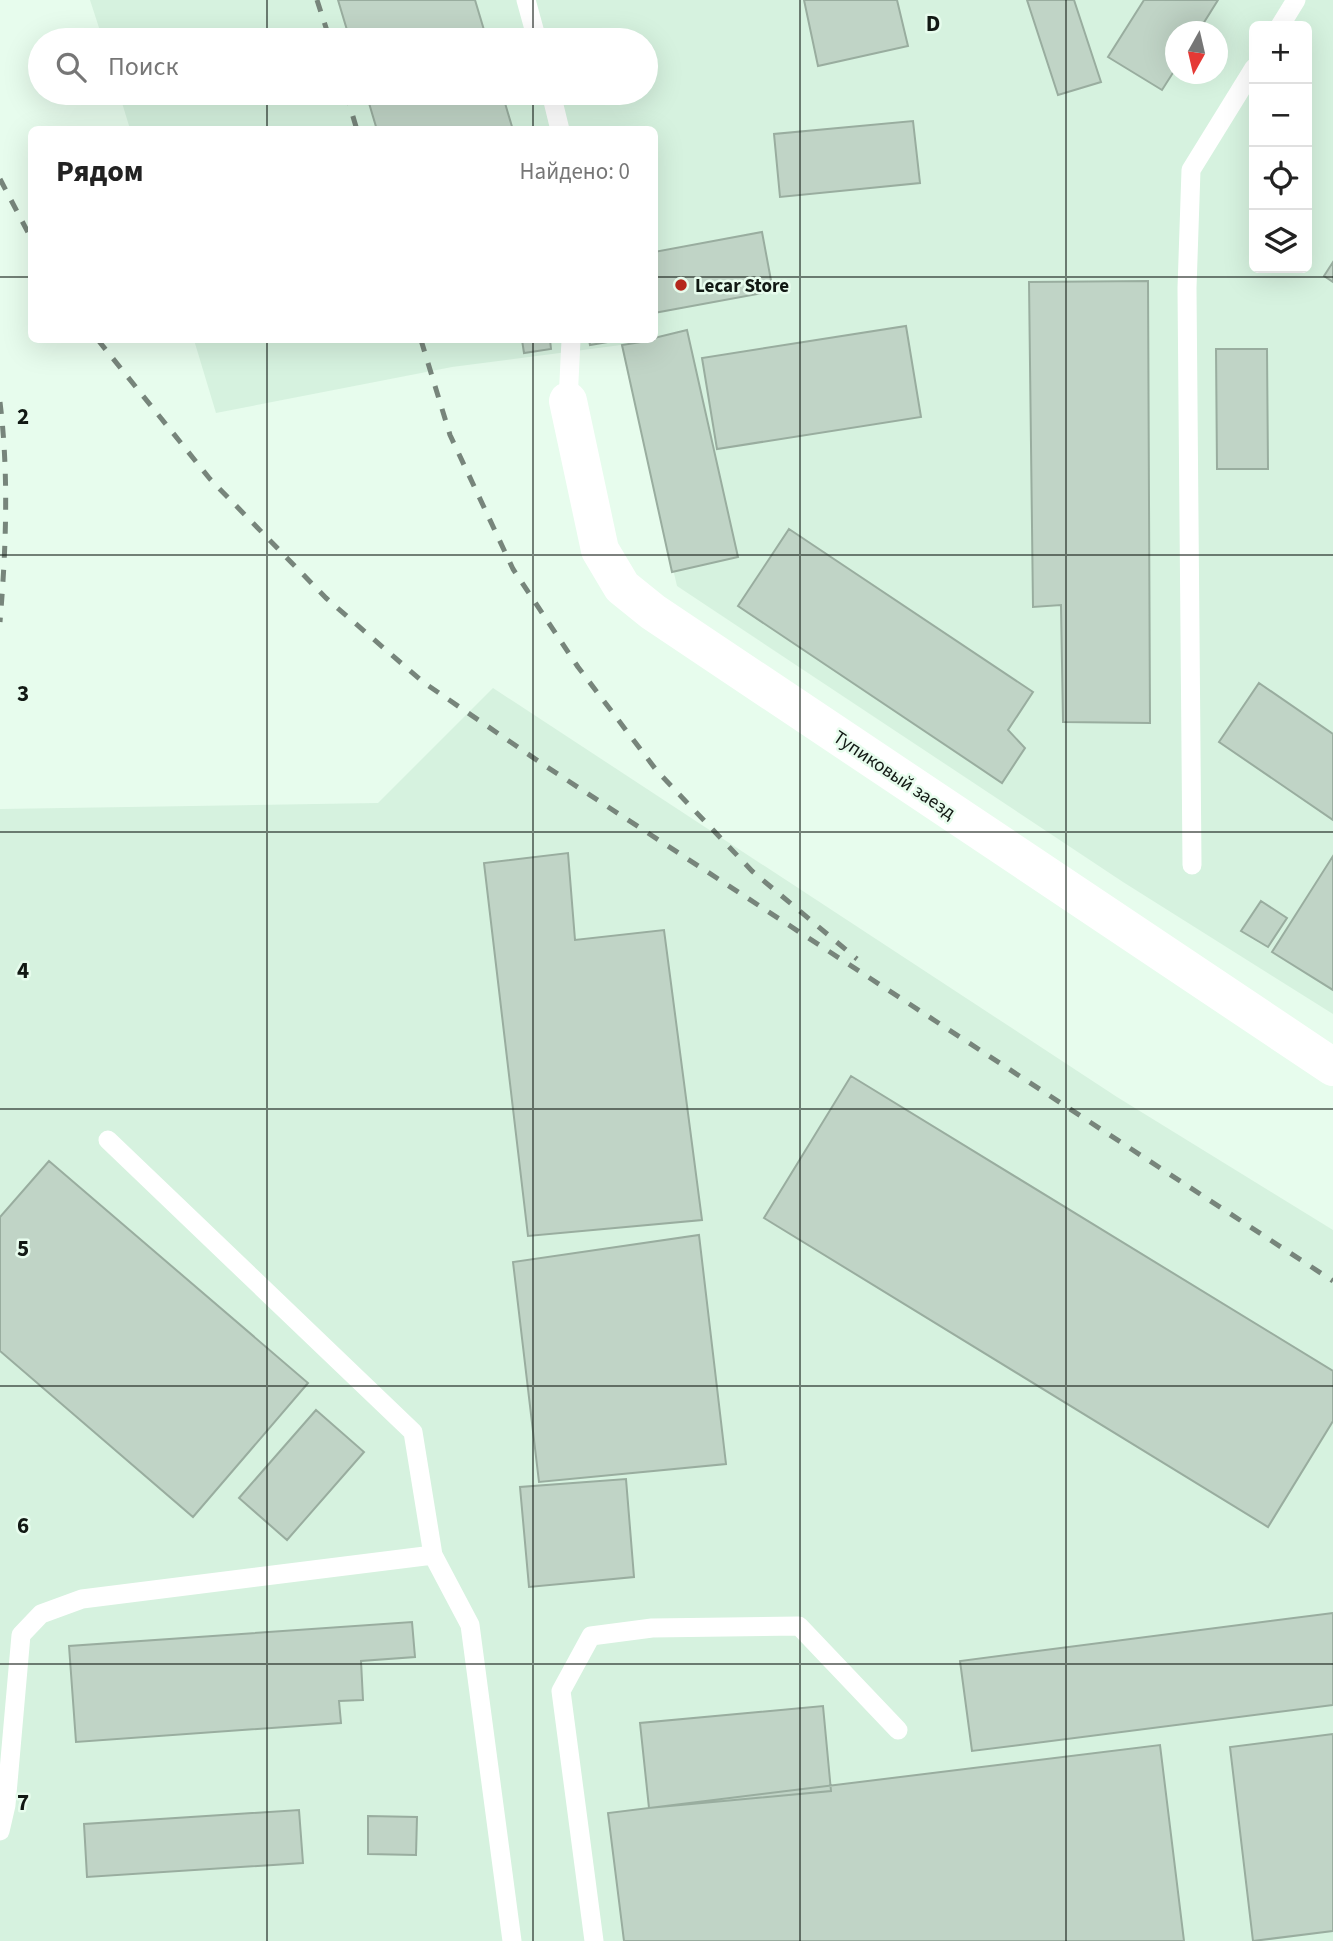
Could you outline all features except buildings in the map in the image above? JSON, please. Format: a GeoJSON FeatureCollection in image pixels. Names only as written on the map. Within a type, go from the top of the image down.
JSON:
{"type":"FeatureCollection","features":[{"type":"Feature","properties":{"kind":"street","name":"Тупиковый заезд"},"geometry":{"type":"LineString","coordinates":[[568,401],[600,550],[622,587],[653,612],[1333,1067]]}},
{"type":"Feature","properties":{"kind":"lane"},"geometry":{"type":"LineString","coordinates":[[526,0],[534,28]]}},
{"type":"Feature","properties":{"kind":"lane"},"geometry":{"type":"LineString","coordinates":[[1283,21],[1296,0]]}},
{"type":"Feature","properties":{"kind":"lane"},"geometry":{"type":"LineString","coordinates":[[1192,865],[1187,288],[1191,170],[1249,76]]}},
{"type":"Feature","properties":{"kind":"lane"},"geometry":{"type":"LineString","coordinates":[[554,105],[559,126]]}},
{"type":"Feature","properties":{"kind":"lane"},"geometry":{"type":"LineString","coordinates":[[568,401],[571,343]]}},
{"type":"Feature","properties":{"kind":"lane"},"geometry":{"type":"LineString","coordinates":[[108,1140],[412,1432],[433,1555],[471,1625],[512,1941]]}},
{"type":"Feature","properties":{"kind":"lane"},"geometry":{"type":"LineString","coordinates":[[0,1831],[6,1805],[21,1635],[41,1614],[82,1599],[433,1555]]}},
{"type":"Feature","properties":{"kind":"lane"},"geometry":{"type":"LineString","coordinates":[[594,1941],[561,1690],[591,1636],[652,1628],[799,1626],[898,1730]]}},
{"type":"Feature","properties":{"kind":"shaded area"},"geometry":{"type":"Polygon","coordinates":[[[90,0],[1333,0],[1333,1014],[1123,882],[677,586],[621,345],[452,367],[216,413],[195,343],[658,343],[658,126],[129,126],[123,105],[658,105],[658,28],[99,28],[90,0]]]}},
{"type":"Feature","properties":{"kind":"shaded area"},"geometry":{"type":"Polygon","coordinates":[[[493,688],[1117,1097],[1333,1230],[1333,1941],[0,1941],[0,809],[378,803],[493,688]]]}},
{"type":"Feature","properties":{"kind":"railway"},"geometry":{"type":"LineString","coordinates":[[317,0],[326,28]]}},
{"type":"Feature","properties":{"kind":"railway"},"geometry":{"type":"LineString","coordinates":[[350,105],[356,126]]}},
{"type":"Feature","properties":{"kind":"railway"},"geometry":{"type":"LineString","coordinates":[[0,179],[28,232]]}},
{"type":"Feature","properties":{"kind":"railway"},"geometry":{"type":"LineString","coordinates":[[100,343],[210,479],[326,598],[423,682],[544,765],[1333,1281]]}},
{"type":"Feature","properties":{"kind":"railway"},"geometry":{"type":"LineString","coordinates":[[422,343],[450,435],[513,569],[578,667],[657,771],[752,871],[857,959]]}},
{"type":"Feature","properties":{"kind":"railway"},"geometry":{"type":"LineString","coordinates":[[0,402],[6,512],[0,622]]}},
{"type":"Feature","properties":{"kind":"place","name":"Lecar Store"},"geometry":{"type":"Point","coordinates":[681,285]}}]}
